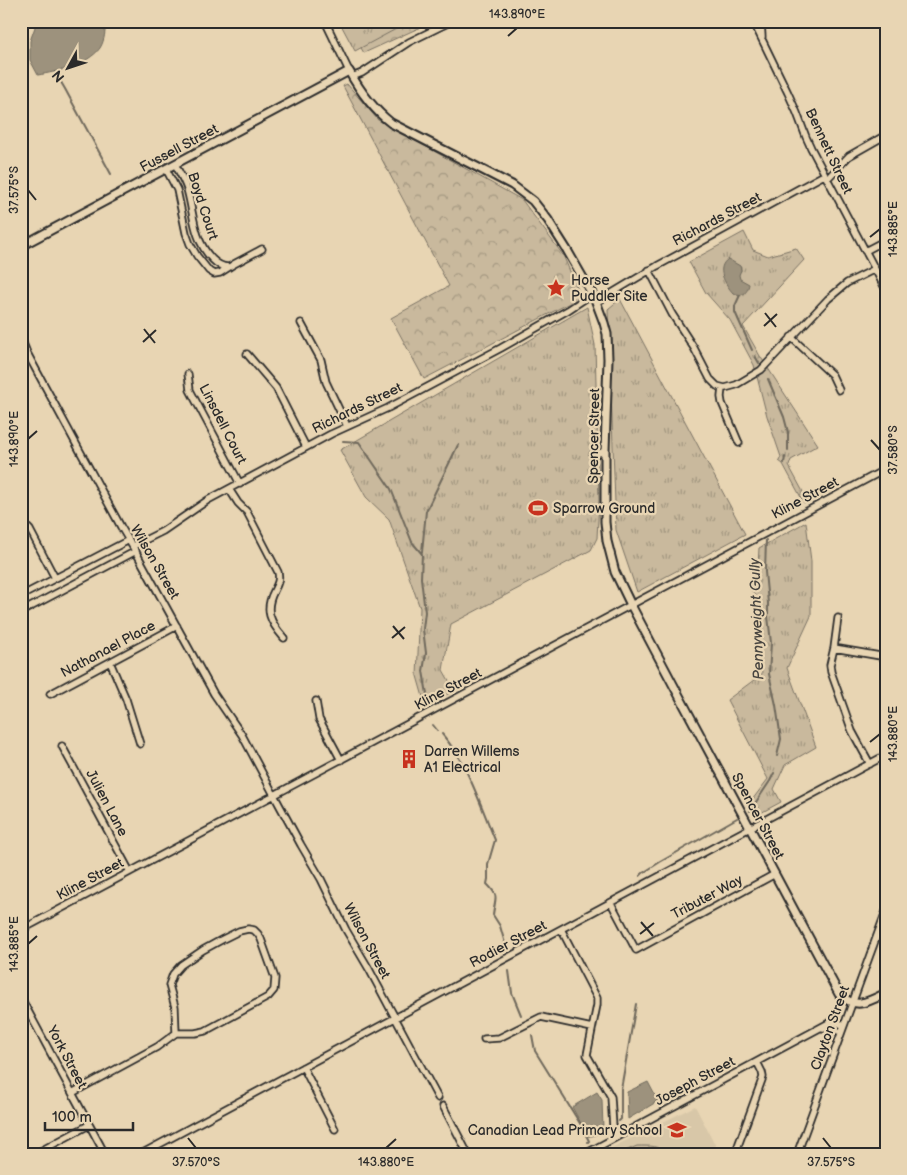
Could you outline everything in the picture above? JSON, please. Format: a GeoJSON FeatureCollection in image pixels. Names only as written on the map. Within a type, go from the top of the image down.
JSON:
{"type":"FeatureCollection","features":[{"type":"Feature","properties":{"kind":"street","name":"Spencer Street"},"geometry":{"type":"LineString","coordinates":[[325,21],[350,74],[375,109],[394,125],[512,185],[529,197],[541,210],[553,228],[597,302],[607,340],[605,522],[607,541],[614,568],[631,605],[839,994],[853,1001]]}},
{"type":"Feature","properties":{"kind":"street","name":"Fussell Street"},"geometry":{"type":"LineString","coordinates":[[21,246],[350,74],[362,73],[409,42],[452,21]]}},
{"type":"Feature","properties":{"kind":"street","name":"Bennett Street"},"geometry":{"type":"LineString","coordinates":[[753,21],[798,113],[808,142],[886,290]]}},
{"type":"Feature","properties":{"kind":"street"},"geometry":{"type":"LineString","coordinates":[[761,21],[762,42]]}},
{"type":"Feature","properties":{"kind":"street","name":"Richards Street"},"geometry":{"type":"LineString","coordinates":[[597,302],[649,270],[826,177],[849,156],[886,135]]}},
{"type":"Feature","properties":{"kind":"street","name":"Boyd Court"},"geometry":{"type":"LineString","coordinates":[[175,164],[186,186],[196,234],[201,245],[219,266],[233,265]]}},
{"type":"Feature","properties":{"kind":"street","name":"Boyd Court"},"geometry":{"type":"LineString","coordinates":[[166,169],[177,190],[187,236],[196,256],[208,270],[214,274],[221,273],[262,249]]}},
{"type":"Feature","properties":{"kind":"street"},"geometry":{"type":"LineString","coordinates":[[865,251],[886,240]]}},
{"type":"Feature","properties":{"kind":"street"},"geometry":{"type":"LineString","coordinates":[[649,270],[669,310],[694,348],[710,379],[722,388],[730,388],[763,368],[828,299],[847,284],[874,269]]}},
{"type":"Feature","properties":{"kind":"street","name":"Richards Street"},"geometry":{"type":"LineString","coordinates":[[21,612],[134,549],[198,506],[306,447],[388,408],[510,344],[592,294]]}},
{"type":"Feature","properties":{"kind":"street"},"geometry":{"type":"LineString","coordinates":[[301,323],[320,360],[326,382],[347,426]]}},
{"type":"Feature","properties":{"kind":"street"},"geometry":{"type":"LineString","coordinates":[[791,337],[832,375],[839,390]]}},
{"type":"Feature","properties":{"kind":"street","name":"Wilson Street"},"geometry":{"type":"LineString","coordinates":[[21,338],[27,353],[102,494],[214,694],[242,735],[438,1098]]}},
{"type":"Feature","properties":{"kind":"street"},"geometry":{"type":"LineString","coordinates":[[247,354],[276,388],[306,447]]}},
{"type":"Feature","properties":{"kind":"street","name":"Linsdell Court"},"geometry":{"type":"LineString","coordinates":[[188,374],[190,390],[240,484]]}},
{"type":"Feature","properties":{"kind":"street"},"geometry":{"type":"LineString","coordinates":[[722,388],[722,404],[740,443]]}},
{"type":"Feature","properties":{"kind":"street"},"geometry":{"type":"LineString","coordinates":[[593,455],[605,451]]}},
{"type":"Feature","properties":{"kind":"street","name":"Kline Street"},"geometry":{"type":"LineString","coordinates":[[21,930],[886,469]]}},
{"type":"Feature","properties":{"kind":"street"},"geometry":{"type":"LineString","coordinates":[[229,490],[246,512],[278,572],[279,580],[269,600],[268,607],[273,624],[284,638]]}},
{"type":"Feature","properties":{"kind":"street"},"geometry":{"type":"LineString","coordinates":[[21,527],[26,526],[30,530],[55,578]]}},
{"type":"Feature","properties":{"kind":"street"},"geometry":{"type":"LineString","coordinates":[[21,596],[129,540]]}},
{"type":"Feature","properties":{"kind":"street"},"geometry":{"type":"LineString","coordinates":[[838,618],[830,665],[831,672],[852,731],[870,764]]}},
{"type":"Feature","properties":{"kind":"street","name":"Nathanael Place"},"geometry":{"type":"LineString","coordinates":[[50,694],[177,626]]}},
{"type":"Feature","properties":{"kind":"street"},"geometry":{"type":"LineString","coordinates":[[834,648],[886,657]]}},
{"type":"Feature","properties":{"kind":"street"},"geometry":{"type":"LineString","coordinates":[[110,662],[126,699],[140,744]]}},
{"type":"Feature","properties":{"kind":"street"},"geometry":{"type":"LineString","coordinates":[[316,701],[320,722],[341,760]]}},
{"type":"Feature","properties":{"kind":"street","name":"Julien Lane"},"geometry":{"type":"LineString","coordinates":[[62,746],[130,872]]}},
{"type":"Feature","properties":{"kind":"street","name":"Rodier Street"},"geometry":{"type":"LineString","coordinates":[[141,1154],[886,755]]}},
{"type":"Feature","properties":{"kind":"street","name":"Tributer Way"},"geometry":{"type":"LineString","coordinates":[[611,903],[636,950],[775,874]]}},
{"type":"Feature","properties":{"kind":"street","name":"Clayton Street"},"geometry":{"type":"LineString","coordinates":[[797,1154],[886,911]]}},
{"type":"Feature","properties":{"kind":"street"},"geometry":{"type":"LineString","coordinates":[[72,1093],[161,1045],[176,1033],[197,1032],[209,1029],[264,1000],[272,993],[276,985],[275,975],[257,933],[246,929],[231,934],[194,956],[172,974],[169,985],[175,1007],[176,1033]]}},
{"type":"Feature","properties":{"kind":"street"},"geometry":{"type":"LineString","coordinates":[[561,929],[597,998],[598,1002],[587,1056],[611,1097],[613,1126],[618,1136]]}},
{"type":"Feature","properties":{"kind":"street"},"geometry":{"type":"LineString","coordinates":[[853,1001],[864,1004],[886,993]]}},
{"type":"Feature","properties":{"kind":"street","name":"York Street"},"geometry":{"type":"LineString","coordinates":[[21,998],[104,1154]]}},
{"type":"Feature","properties":{"kind":"street"},"geometry":{"type":"LineString","coordinates":[[484,1040],[499,1038],[541,1017],[592,1028]]}},
{"type":"Feature","properties":{"kind":"street","name":"Joseph Street"},"geometry":{"type":"LineString","coordinates":[[585,1154],[832,1022],[844,1025]]}},
{"type":"Feature","properties":{"kind":"street"},"geometry":{"type":"LineString","coordinates":[[817,1030],[828,1027],[842,1032]]}},
{"type":"Feature","properties":{"kind":"street"},"geometry":{"type":"LineString","coordinates":[[735,1154],[763,1077],[758,1062]]}},
{"type":"Feature","properties":{"kind":"street"},"geometry":{"type":"LineString","coordinates":[[303,1067],[336,1128]]}},
{"type":"Feature","properties":{"kind":"street"},"geometry":{"type":"LineString","coordinates":[[443,1106],[468,1154]]}},
{"type":"Feature","properties":{"kind":"street"},"geometry":{"type":"LineString","coordinates":[[35,1154],[89,1125]]}},
{"type":"Feature","properties":{"kind":"shaded area"},"geometry":{"type":"Polygon","coordinates":[[[32,21],[106,21],[103,42],[95,54],[88,59],[71,67],[38,75],[30,60],[30,41],[35,27],[32,21]]]}},
{"type":"Feature","properties":{"kind":"shaded area"},"geometry":{"type":"Polygon","coordinates":[[[728,259],[740,266],[740,279],[749,284],[744,294],[733,293],[724,281],[722,267],[728,259]]]}},
{"type":"Feature","properties":{"kind":"shaded area"},"geometry":{"type":"Polygon","coordinates":[[[648,1082],[658,1101],[628,1119],[627,1092],[648,1082]]]}},
{"type":"Feature","properties":{"kind":"shaded area"},"geometry":{"type":"Polygon","coordinates":[[[597,1092],[602,1100],[603,1128],[597,1134],[588,1136],[572,1107],[597,1092]]]}},
{"type":"Feature","properties":{"kind":"shaded area","name":"Canadian Lead Primary School"},"geometry":{"type":"Polygon","coordinates":[[[695,1106],[720,1154],[599,1154],[695,1106]]]}},
{"type":"Feature","properties":{"kind":"green space"},"geometry":{"type":"Polygon","coordinates":[[[339,21],[411,21],[355,51],[339,21]]]}},
{"type":"Feature","properties":{"kind":"green space"},"geometry":{"type":"Polygon","coordinates":[[[345,21],[434,21],[364,53],[345,21]]]}},
{"type":"Feature","properties":{"kind":"green space"},"geometry":{"type":"Polygon","coordinates":[[[347,84],[378,120],[522,200],[563,255],[581,297],[424,379],[391,318],[449,286],[343,86],[347,84]]]}},
{"type":"Feature","properties":{"kind":"green space"},"geometry":{"type":"Polygon","coordinates":[[[744,232],[753,250],[768,256],[796,248],[804,260],[743,326],[760,356],[818,445],[791,460],[789,466],[808,501],[804,503],[783,464],[779,461],[781,457],[767,416],[754,365],[730,320],[706,293],[689,262],[744,232]]]}},
{"type":"Feature","properties":{"kind":"green space"},"geometry":{"type":"Polygon","coordinates":[[[620,299],[745,534],[637,592],[616,530],[608,309],[620,299]]]}},
{"type":"Feature","properties":{"kind":"green space"},"geometry":{"type":"Polygon","coordinates":[[[587,307],[595,345],[599,500],[597,538],[591,550],[451,624],[443,670],[455,691],[425,704],[417,676],[420,608],[389,519],[366,497],[340,450],[587,307]]]}},
{"type":"Feature","properties":{"kind":"green space"},"geometry":{"type":"Polygon","coordinates":[[[806,522],[811,561],[811,616],[787,668],[816,747],[785,765],[774,789],[781,802],[755,816],[749,804],[768,779],[727,700],[762,674],[754,594],[750,588],[757,584],[759,548],[806,522]]]}},
{"type":"Feature","properties":{"kind":"green space"},"geometry":{"type":"Polygon","coordinates":[[[637,1146],[659,1148],[670,1154],[618,1154],[637,1146]]]}},
{"type":"Feature","properties":{"kind":"waterway"},"geometry":{"type":"LineString","coordinates":[[55,72],[111,174]]}},
{"type":"Feature","properties":{"kind":"waterway","name":"Pennyweight Gully"},"geometry":{"type":"LineString","coordinates":[[740,295],[735,306],[735,312],[752,350]]}},
{"type":"Feature","properties":{"kind":"waterway","name":"Pennyweight Gully"},"geometry":{"type":"LineString","coordinates":[[755,356],[759,363]]}},
{"type":"Feature","properties":{"kind":"waterway","name":"Pennyweight Gully"},"geometry":{"type":"LineString","coordinates":[[768,379],[784,417],[788,432],[788,450]]}},
{"type":"Feature","properties":{"kind":"waterway"},"geometry":{"type":"LineString","coordinates":[[343,441],[359,442],[391,489],[412,542],[422,554],[421,578],[425,612],[423,629],[426,653],[423,671],[428,700]]}},
{"type":"Feature","properties":{"kind":"waterway"},"geometry":{"type":"LineString","coordinates":[[422,552],[426,511],[458,445]]}},
{"type":"Feature","properties":{"kind":"waterway","name":"Pennyweight Gully"},"geometry":{"type":"LineString","coordinates":[[784,463],[785,457]]}},
{"type":"Feature","properties":{"kind":"waterway","name":"Pennyweight Gully"},"geometry":{"type":"LineString","coordinates":[[766,540],[765,572],[771,643],[769,674],[781,739],[777,756]]}},
{"type":"Feature","properties":{"kind":"waterway"},"geometry":{"type":"LineString","coordinates":[[433,725],[437,730]]}},
{"type":"Feature","properties":{"kind":"waterway"},"geometry":{"type":"LineString","coordinates":[[442,734],[466,771],[495,840],[488,864],[487,884],[495,895],[493,915],[500,926],[506,947]]}},
{"type":"Feature","properties":{"kind":"waterway","name":"Pennyweight Gully"},"geometry":{"type":"LineString","coordinates":[[750,811],[774,773]]}},
{"type":"Feature","properties":{"kind":"waterway","name":"Pennyweight Gully"},"geometry":{"type":"LineString","coordinates":[[640,876],[660,862],[737,818]]}},
{"type":"Feature","properties":{"kind":"waterway"},"geometry":{"type":"LineString","coordinates":[[509,971],[512,993],[521,1015]]}},
{"type":"Feature","properties":{"kind":"waterway","name":"Pennyweight Gully"},"geometry":{"type":"LineString","coordinates":[[619,1121],[621,1119],[621,1089],[636,1004]]}},
{"type":"Feature","properties":{"kind":"waterway"},"geometry":{"type":"LineString","coordinates":[[532,1035],[535,1051],[581,1125],[588,1142]]}},
{"type":"Feature","properties":{"kind":"place","name":"Horse Puddler Site"},"geometry":{"type":"Point","coordinates":[556,288]}},
{"type":"Feature","properties":{"kind":"place","name":"Sparrow Ground"},"geometry":{"type":"Point","coordinates":[538,508]}},
{"type":"Feature","properties":{"kind":"place","name":"Darren Willems A1 Electrical"},"geometry":{"type":"Point","coordinates":[409,759]}},
{"type":"Feature","properties":{"kind":"place","name":"Canadian Lead Primary School"},"geometry":{"type":"Point","coordinates":[677,1130]}}]}
